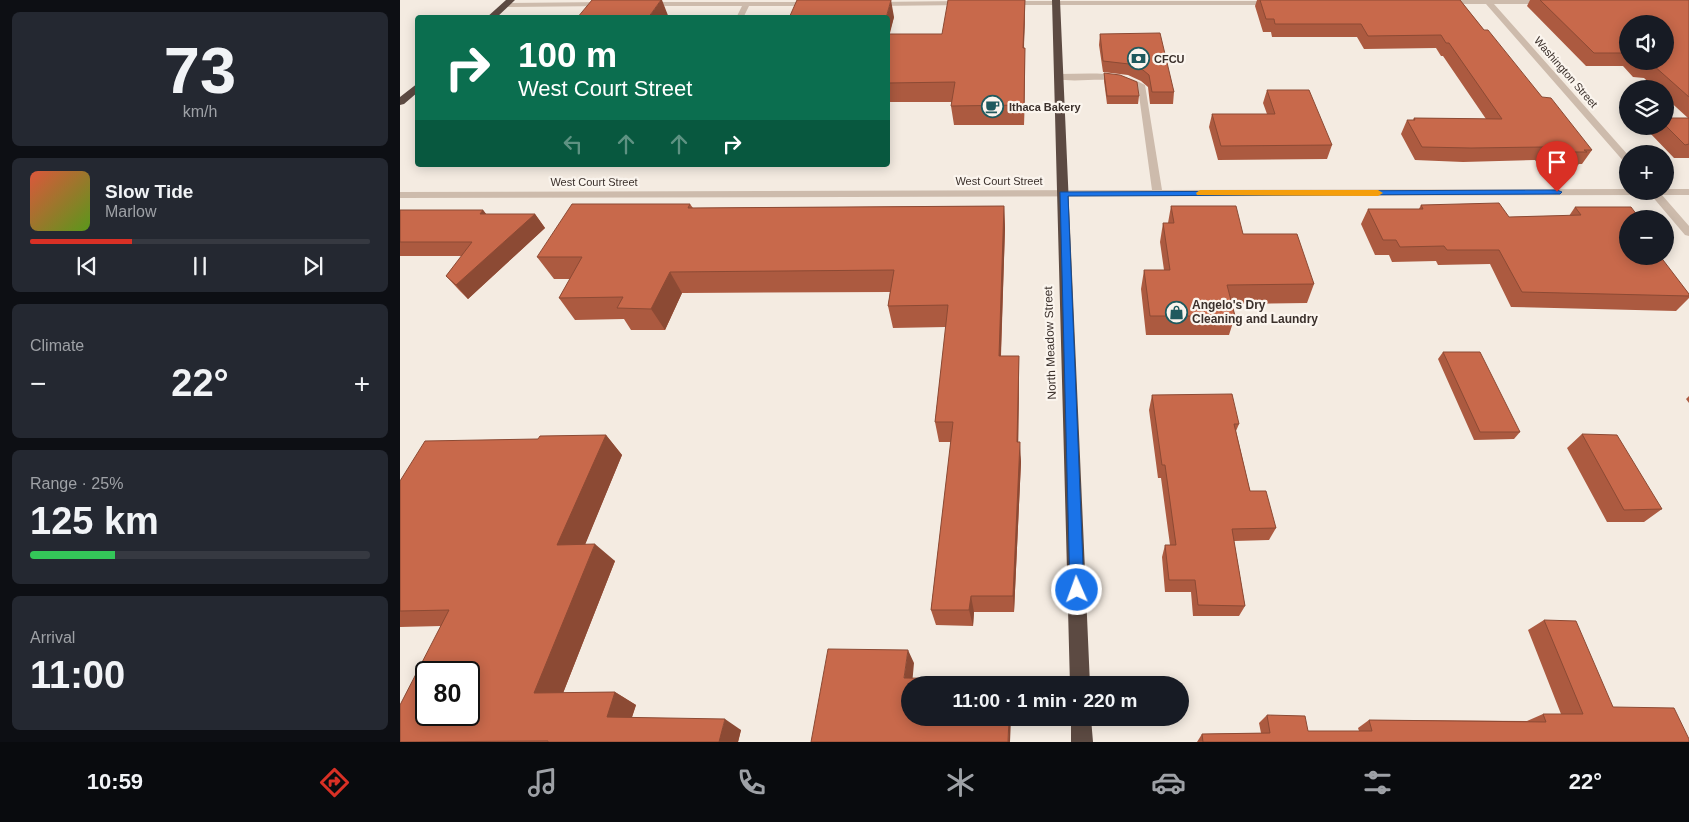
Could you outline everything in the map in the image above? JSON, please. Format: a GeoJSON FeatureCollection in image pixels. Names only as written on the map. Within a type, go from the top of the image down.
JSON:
{"type":"FeatureCollection","features":[{"type":"Feature","properties":{"kind":"highway"},"geometry":{"type":"LineString","coordinates":[[493,15],[508,2]]}},
{"type":"Feature","properties":{"kind":"highway","name":"North Meadow Street"},"geometry":{"type":"LineString","coordinates":[[1056,2],[1080,676]]}},
{"type":"Feature","properties":{"kind":"highway"},"geometry":{"type":"LineString","coordinates":[[400,102],[415,89]]}},
{"type":"Feature","properties":{"kind":"highway"},"geometry":{"type":"LineString","coordinates":[[1081,726],[1082,742]]}},
{"type":"Feature","properties":{"kind":"street","name":"Washington Street"},"geometry":{"type":"LineString","coordinates":[[1487,1],[1619,151]]}},
{"type":"Feature","properties":{"kind":"street"},"geometry":{"type":"LineString","coordinates":[[508,2],[612,4]]}},
{"type":"Feature","properties":{"kind":"street"},"geometry":{"type":"LineString","coordinates":[[999,3],[1286,2]]}},
{"type":"Feature","properties":{"kind":"street"},"geometry":{"type":"LineString","coordinates":[[1433,2],[1553,2]]}},
{"type":"Feature","properties":{"kind":"street"},"geometry":{"type":"LineString","coordinates":[[863,4],[970,3]]}},
{"type":"Feature","properties":{"kind":"street"},"geometry":{"type":"LineString","coordinates":[[641,4],[824,4]]}},
{"type":"Feature","properties":{"kind":"street"},"geometry":{"type":"LineString","coordinates":[[740,15],[746,4]]}},
{"type":"Feature","properties":{"kind":"street"},"geometry":{"type":"LineString","coordinates":[[1059,77],[1134,80],[1142,87],[1157,193]]}},
{"type":"Feature","properties":{"kind":"street","name":"West Court Street"},"geometry":{"type":"LineString","coordinates":[[400,195],[1619,192]]}},
{"type":"Feature","properties":{"kind":"street","name":"West Court Street"},"geometry":{"type":"LineString","coordinates":[[1674,192],[1689,192]]}},
{"type":"Feature","properties":{"kind":"street"},"geometry":{"type":"LineString","coordinates":[[1660,200],[1689,233]]}},
{"type":"Feature","properties":{"kind":"building"},"geometry":{"type":"Polygon","coordinates":[[[592,0],[661,0],[650,15],[580,15],[592,0]]]}},
{"type":"Feature","properties":{"kind":"building"},"geometry":{"type":"Polygon","coordinates":[[[797,0],[891,0],[887,15],[790,15],[797,0]]]}},
{"type":"Feature","properties":{"kind":"building"},"geometry":{"type":"Polygon","coordinates":[[[948,0],[1025,0],[1023,48],[1025,48],[1024,105],[951,106],[955,82],[890,83],[890,34],[942,34],[948,0]]]}},
{"type":"Feature","properties":{"kind":"building"},"geometry":{"type":"Polygon","coordinates":[[[1260,0],[1460,0],[1484,30],[1488,30],[1542,97],[1551,98],[1592,150],[1584,150],[1587,152],[1548,152],[1544,147],[1422,147],[1407,120],[1415,120],[1414,118],[1502,119],[1449,43],[1446,43],[1441,35],[1368,36],[1361,24],[1275,24],[1274,19],[1266,19],[1260,0]]]}},
{"type":"Feature","properties":{"kind":"building"},"geometry":{"type":"Polygon","coordinates":[[[1540,0],[1689,0],[1689,97],[1674,84],[1674,80],[1670,80],[1659,70],[1674,70],[1674,15],[1619,15],[1619,53],[1594,53],[1540,0]]]}},
{"type":"Feature","properties":{"kind":"building"},"geometry":{"type":"Polygon","coordinates":[[[1160,33],[1174,92],[1152,92],[1149,75],[1143,70],[1129,64],[1103,61],[1100,34],[1160,33]]]}},
{"type":"Feature","properties":{"kind":"building"},"geometry":{"type":"Polygon","coordinates":[[[1104,73],[1120,75],[1137,82],[1139,96],[1107,96],[1104,73]]]}},
{"type":"Feature","properties":{"kind":"building"},"geometry":{"type":"Polygon","coordinates":[[[1267,90],[1309,90],[1332,145],[1221,146],[1212,114],[1275,114],[1267,90]]]}},
{"type":"Feature","properties":{"kind":"building"},"geometry":{"type":"Polygon","coordinates":[[[1674,118],[1689,118],[1689,144],[1685,145],[1674,134],[1674,118]]]}},
{"type":"Feature","properties":{"kind":"building"},"geometry":{"type":"Polygon","coordinates":[[[1499,203],[1509,217],[1581,215],[1575,207],[1631,207],[1633,210],[1619,210],[1619,265],[1667,265],[1689,296],[1522,292],[1499,250],[1447,250],[1444,246],[1400,247],[1396,240],[1383,240],[1368,209],[1423,209],[1421,205],[1499,203]]]}},
{"type":"Feature","properties":{"kind":"building"},"geometry":{"type":"Polygon","coordinates":[[[572,204],[690,204],[688,208],[1004,206],[999,356],[1019,356],[1017,442],[1020,442],[1013,596],[971,596],[969,610],[931,610],[953,422],[935,422],[948,305],[888,306],[894,270],[670,272],[651,309],[617,308],[623,297],[559,298],[582,257],[537,257],[572,204]]]}},
{"type":"Feature","properties":{"kind":"building"},"geometry":{"type":"Polygon","coordinates":[[[1171,206],[1236,206],[1243,234],[1297,234],[1314,284],[1227,285],[1235,316],[1150,316],[1144,270],[1170,270],[1163,223],[1174,223],[1171,206]]]}},
{"type":"Feature","properties":{"kind":"building"},"geometry":{"type":"Polygon","coordinates":[[[400,210],[483,210],[480,214],[535,214],[456,285],[446,276],[472,242],[400,242],[400,210]]]}},
{"type":"Feature","properties":{"kind":"building"},"geometry":{"type":"Polygon","coordinates":[[[1443,352],[1480,352],[1520,432],[1480,432],[1443,352]]]}},
{"type":"Feature","properties":{"kind":"building"},"geometry":{"type":"Polygon","coordinates":[[[1232,394],[1239,424],[1234,424],[1250,491],[1266,491],[1276,528],[1232,529],[1245,606],[1198,605],[1195,580],[1169,580],[1165,545],[1176,545],[1165,465],[1162,465],[1152,395],[1232,394]]]}},
{"type":"Feature","properties":{"kind":"building"},"geometry":{"type":"Polygon","coordinates":[[[1582,434],[1617,435],[1662,509],[1624,510],[1582,434]]]}},
{"type":"Feature","properties":{"kind":"building"},"geometry":{"type":"Polygon","coordinates":[[[606,435],[557,545],[595,544],[534,693],[615,692],[607,717],[725,719],[719,742],[400,742],[400,705],[415,676],[415,726],[480,726],[480,661],[423,661],[449,610],[400,611],[400,481],[425,441],[538,439],[540,436],[606,435]]]}},
{"type":"Feature","properties":{"kind":"building"},"geometry":{"type":"Polygon","coordinates":[[[1544,620],[1576,621],[1613,707],[1674,708],[1689,742],[1203,742],[1202,734],[1270,733],[1267,715],[1305,716],[1308,731],[1372,731],[1369,720],[1546,722],[1543,714],[1583,714],[1544,620]]]}},
{"type":"Feature","properties":{"kind":"building"},"geometry":{"type":"Polygon","coordinates":[[[828,649],[908,650],[904,676],[901,676],[901,726],[1009,726],[1008,742],[811,742],[828,649]]]}},
{"type":"Feature","properties":{"kind":"slow traffic"},"geometry":{"type":"LineString","coordinates":[[1200,193],[1378,193]]}},
{"type":"Feature","properties":{"kind":"place","name":"CFCU"},"geometry":{"type":"Point","coordinates":[1138,59]}},
{"type":"Feature","properties":{"kind":"place","name":"Ithaca Bakery"},"geometry":{"type":"Point","coordinates":[993,107]}},
{"type":"Feature","properties":{"kind":"place","name":"Angelo's Dry Cleaning and Laundry"},"geometry":{"type":"Point","coordinates":[1176,312]}},
{"type":"Feature","properties":{"kind":"route"},"geometry":{"type":"LineString","coordinates":[[1077,590],[1063,194],[1557,192]]}}]}
